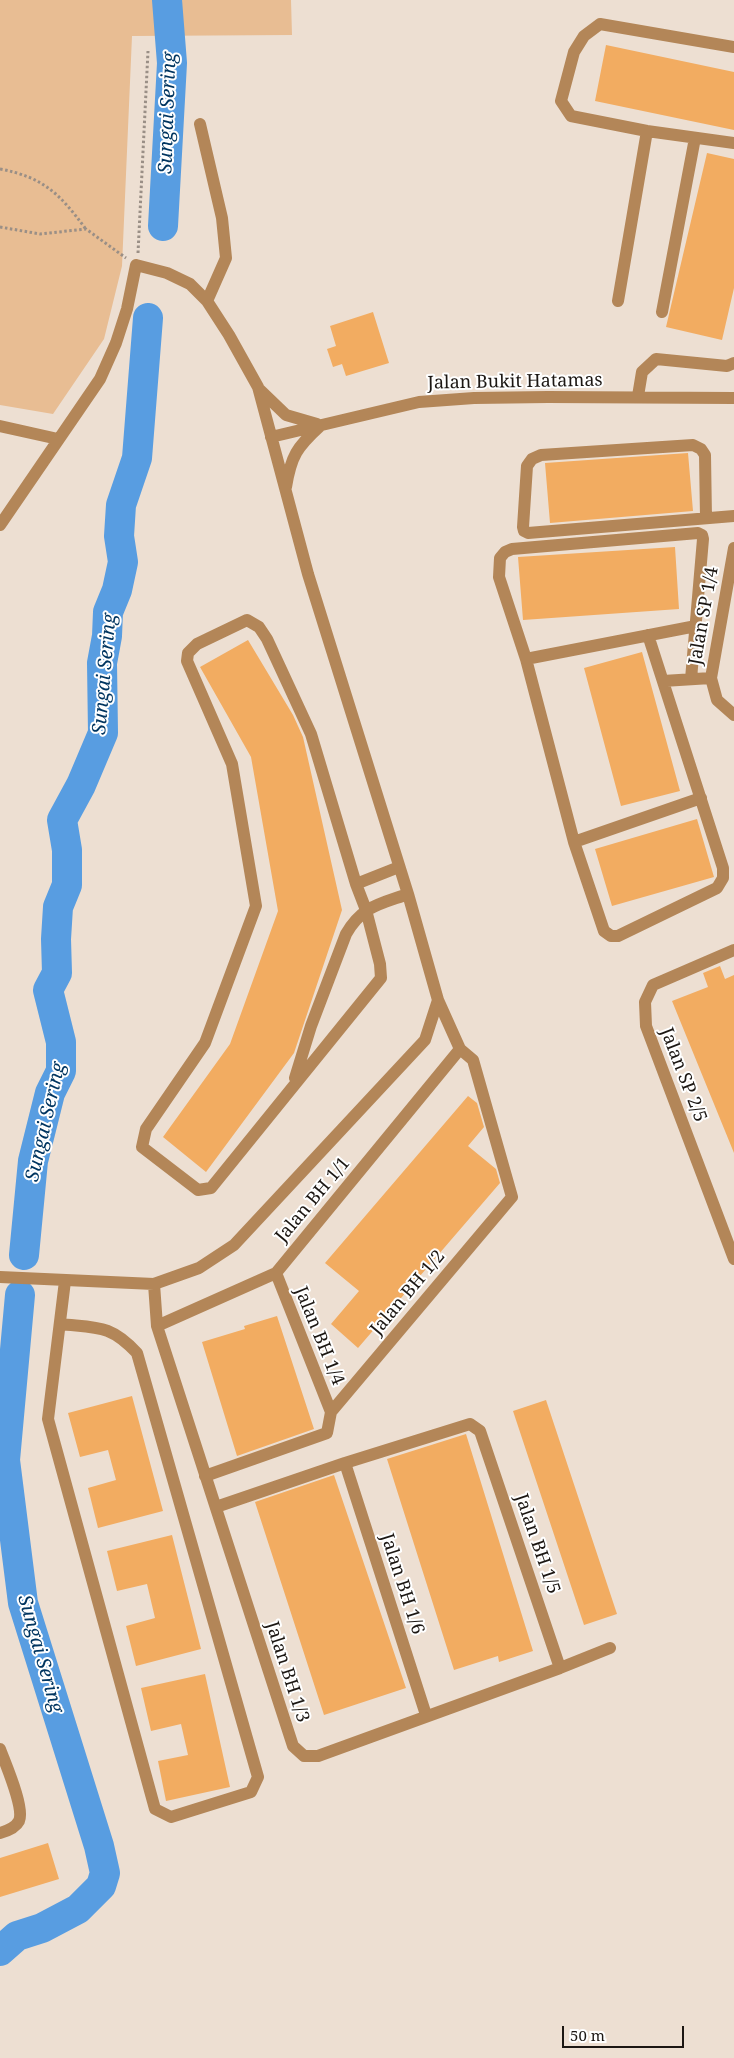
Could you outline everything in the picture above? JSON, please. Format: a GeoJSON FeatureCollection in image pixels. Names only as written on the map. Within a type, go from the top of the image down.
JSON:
{"type":"FeatureCollection","features":[{"type":"Feature","properties":{"kind":"street"},"geometry":{"type":"LineString","coordinates":[[734,47],[600,24],[584,36],[574,52],[561,101],[571,116],[647,131],[734,144]]}},
{"type":"Feature","properties":{"kind":"street"},"geometry":{"type":"LineString","coordinates":[[200,124],[222,218],[226,258],[207,301]]}},
{"type":"Feature","properties":{"kind":"street"},"geometry":{"type":"LineString","coordinates":[[618,301],[647,131]]}},
{"type":"Feature","properties":{"kind":"street"},"geometry":{"type":"LineString","coordinates":[[662,312],[695,138]]}},
{"type":"Feature","properties":{"kind":"street"},"geometry":{"type":"LineString","coordinates":[[0,525],[100,379],[116,343],[127,309],[136,265],[167,273],[190,284],[207,301],[229,335],[258,387],[285,495],[400,867],[438,1000],[460,1050]]}},
{"type":"Feature","properties":{"kind":"street"},"geometry":{"type":"LineString","coordinates":[[638,396],[642,372],[656,358],[727,366],[734,363]]}},
{"type":"Feature","properties":{"kind":"street"},"geometry":{"type":"LineString","coordinates":[[258,387],[286,415],[299,420],[322,424]]}},
{"type":"Feature","properties":{"kind":"street","name":"Jalan Bukit Hatamas"},"geometry":{"type":"LineString","coordinates":[[271,437],[419,402],[474,398],[638,396],[734,398]]}},
{"type":"Feature","properties":{"kind":"street"},"geometry":{"type":"LineString","coordinates":[[285,495],[292,458],[304,440],[322,424]]}},
{"type":"Feature","properties":{"kind":"street"},"geometry":{"type":"LineString","coordinates":[[0,426],[58,439]]}},
{"type":"Feature","properties":{"kind":"street"},"geometry":{"type":"LineString","coordinates":[[706,518],[705,455],[701,448],[693,446],[541,455],[532,459],[527,466],[523,527],[524,531],[528,533],[734,516]]}},
{"type":"Feature","properties":{"kind":"street"},"geometry":{"type":"LineString","coordinates":[[648,635],[723,868],[723,878],[718,888],[618,936],[611,936],[604,931],[574,842],[526,659],[499,577],[500,558],[505,552],[512,549],[702,534],[691,679]]}},
{"type":"Feature","properties":{"kind":"street","name":"Jalan SP 1/4"},"geometry":{"type":"LineString","coordinates":[[732,714],[718,700],[711,678],[732,575],[734,548]]}},
{"type":"Feature","properties":{"kind":"street"},"geometry":{"type":"LineString","coordinates":[[247,620],[259,626],[311,734],[356,884],[366,910],[380,964],[381,978],[211,1188],[198,1190],[142,1147],[146,1129],[205,1043],[256,906],[232,764],[187,661],[188,653],[197,644],[247,620]]}},
{"type":"Feature","properties":{"kind":"street"},"geometry":{"type":"LineString","coordinates":[[526,659],[696,626]]}},
{"type":"Feature","properties":{"kind":"street"},"geometry":{"type":"LineString","coordinates":[[663,681],[711,678]]}},
{"type":"Feature","properties":{"kind":"street"},"geometry":{"type":"LineString","coordinates":[[574,842],[701,798]]}},
{"type":"Feature","properties":{"kind":"street"},"geometry":{"type":"LineString","coordinates":[[356,884],[400,867]]}},
{"type":"Feature","properties":{"kind":"street"},"geometry":{"type":"LineString","coordinates":[[294,1084],[311,1026],[346,934],[354,920],[366,910],[408,894]]}},
{"type":"Feature","properties":{"kind":"street","name":"Jalan SP 2/5"},"geometry":{"type":"LineString","coordinates":[[734,950],[653,985],[645,1002],[646,1026],[734,1259]]}},
{"type":"Feature","properties":{"kind":"street"},"geometry":{"type":"LineString","coordinates":[[0,1277],[154,1284],[199,1268],[234,1244],[425,1040],[438,1000]]}},
{"type":"Feature","properties":{"kind":"street","name":"Jalan BH 1/2"},"geometry":{"type":"LineString","coordinates":[[205,1476],[326,1432],[331,1412],[512,1197],[472,1060],[460,1050]]}},
{"type":"Feature","properties":{"kind":"street","name":"Jalan BH 1/1"},"geometry":{"type":"LineString","coordinates":[[157,1326],[276,1273],[460,1050]]}},
{"type":"Feature","properties":{"kind":"street","name":"Jalan BH 1/4"},"geometry":{"type":"LineString","coordinates":[[276,1273],[331,1412]]}},
{"type":"Feature","properties":{"kind":"street"},"geometry":{"type":"LineString","coordinates":[[60,1324],[106,1328],[125,1340],[137,1353],[258,1777],[252,1792],[171,1817],[155,1808],[48,1418],[65,1281]]}},
{"type":"Feature","properties":{"kind":"street","name":"Jalan BH 1/3"},"geometry":{"type":"LineString","coordinates":[[154,1284],[157,1326],[293,1746],[304,1756],[318,1756],[610,1648]]}},
{"type":"Feature","properties":{"kind":"street","name":"Jalan BH 1/5"},"geometry":{"type":"LineString","coordinates":[[345,1463],[470,1424],[480,1431],[560,1668]]}},
{"type":"Feature","properties":{"kind":"street"},"geometry":{"type":"LineString","coordinates":[[216,1507],[345,1463]]}},
{"type":"Feature","properties":{"kind":"street","name":"Jalan BH 1/6"},"geometry":{"type":"LineString","coordinates":[[345,1463],[426,1715]]}},
{"type":"Feature","properties":{"kind":"street"},"geometry":{"type":"LineString","coordinates":[[0,1749],[21,1811],[19,1822],[0,1834]]}},
{"type":"Feature","properties":{"kind":"path"},"geometry":{"type":"LineString","coordinates":[[0,169],[22,173],[53,190],[70,207],[86,229],[136,265],[148,51]]}},
{"type":"Feature","properties":{"kind":"path"},"geometry":{"type":"LineString","coordinates":[[0,227],[40,234],[86,229]]}},
{"type":"Feature","properties":{"kind":"shaded area"},"geometry":{"type":"Polygon","coordinates":[[[0,0],[291,0],[292,35],[132,36],[122,266],[104,339],[53,414],[0,405],[0,0]]]}},
{"type":"Feature","properties":{"kind":"building"},"geometry":{"type":"Polygon","coordinates":[[[606,45],[734,72],[734,130],[595,101],[606,45]]]}},
{"type":"Feature","properties":{"kind":"building"},"geometry":{"type":"Polygon","coordinates":[[[707,153],[734,159],[734,288],[722,340],[666,327],[707,153]]]}},
{"type":"Feature","properties":{"kind":"building"},"geometry":{"type":"Polygon","coordinates":[[[373,312],[389,363],[346,376],[342,364],[333,367],[327,349],[336,346],[330,326],[373,312]]]}},
{"type":"Feature","properties":{"kind":"building"},"geometry":{"type":"Polygon","coordinates":[[[688,453],[693,511],[550,523],[545,463],[688,453]]]}},
{"type":"Feature","properties":{"kind":"building"},"geometry":{"type":"Polygon","coordinates":[[[675,547],[679,609],[523,620],[518,557],[675,547]]]}},
{"type":"Feature","properties":{"kind":"building"},"geometry":{"type":"Polygon","coordinates":[[[248,640],[293,715],[303,737],[342,910],[294,1053],[206,1172],[163,1137],[230,1044],[278,911],[251,757],[200,667],[248,640]]]}},
{"type":"Feature","properties":{"kind":"building"},"geometry":{"type":"Polygon","coordinates":[[[642,652],[680,791],[621,806],[584,668],[642,652]]]}},
{"type":"Feature","properties":{"kind":"building"},"geometry":{"type":"Polygon","coordinates":[[[697,819],[714,877],[612,906],[595,849],[697,819]]]}},
{"type":"Feature","properties":{"kind":"building"},"geometry":{"type":"Polygon","coordinates":[[[720,966],[725,979],[734,975],[734,1153],[672,1001],[708,987],[703,973],[720,966]]]}},
{"type":"Feature","properties":{"kind":"building"},"geometry":{"type":"Polygon","coordinates":[[[468,1096],[477,1103],[484,1127],[468,1146],[496,1169],[500,1183],[358,1348],[331,1324],[359,1291],[325,1263],[468,1096]]]}},
{"type":"Feature","properties":{"kind":"building"},"geometry":{"type":"Polygon","coordinates":[[[277,1316],[314,1429],[237,1456],[202,1342],[245,1329],[244,1326],[277,1316]]]}},
{"type":"Feature","properties":{"kind":"building"},"geometry":{"type":"Polygon","coordinates":[[[132,1396],[163,1511],[98,1528],[88,1488],[116,1480],[108,1450],[80,1457],[68,1413],[132,1396]]]}},
{"type":"Feature","properties":{"kind":"building"},"geometry":{"type":"Polygon","coordinates":[[[546,1400],[617,1614],[584,1625],[513,1411],[546,1400]]]}},
{"type":"Feature","properties":{"kind":"building"},"geometry":{"type":"Polygon","coordinates":[[[466,1434],[533,1651],[499,1662],[498,1656],[454,1670],[387,1459],[466,1434]]]}},
{"type":"Feature","properties":{"kind":"building"},"geometry":{"type":"Polygon","coordinates":[[[334,1475],[406,1688],[324,1715],[255,1502],[334,1475]]]}},
{"type":"Feature","properties":{"kind":"building"},"geometry":{"type":"Polygon","coordinates":[[[172,1535],[201,1649],[136,1666],[126,1626],[155,1618],[147,1584],[117,1591],[107,1551],[172,1535]]]}},
{"type":"Feature","properties":{"kind":"building"},"geometry":{"type":"Polygon","coordinates":[[[205,1674],[230,1787],[166,1801],[158,1761],[188,1755],[181,1724],[151,1731],[141,1688],[205,1674]]]}},
{"type":"Feature","properties":{"kind":"building"},"geometry":{"type":"Polygon","coordinates":[[[48,1843],[59,1879],[0,1897],[0,1858],[48,1843]]]}},
{"type":"Feature","properties":{"kind":"waterway","name":"Sungai Sering"},"geometry":{"type":"LineString","coordinates":[[163,226],[172,63],[167,0]]}},
{"type":"Feature","properties":{"kind":"waterway","name":"Sungai Sering"},"geometry":{"type":"LineString","coordinates":[[24,1255],[33,1161],[50,1093],[61,1071],[61,1042],[48,990],[57,973],[56,939],[58,907],[67,885],[67,850],[62,820],[81,785],[103,733],[102,663],[107,636],[108,612],[117,590],[123,562],[119,536],[121,505],[137,458],[148,318]]}},
{"type":"Feature","properties":{"kind":"waterway","name":"Sungai Sering"},"geometry":{"type":"LineString","coordinates":[[0,1951],[17,1936],[42,1928],[78,1909],[101,1886],[105,1873],[99,1846],[23,1603],[5,1460],[20,1295]]}}]}
